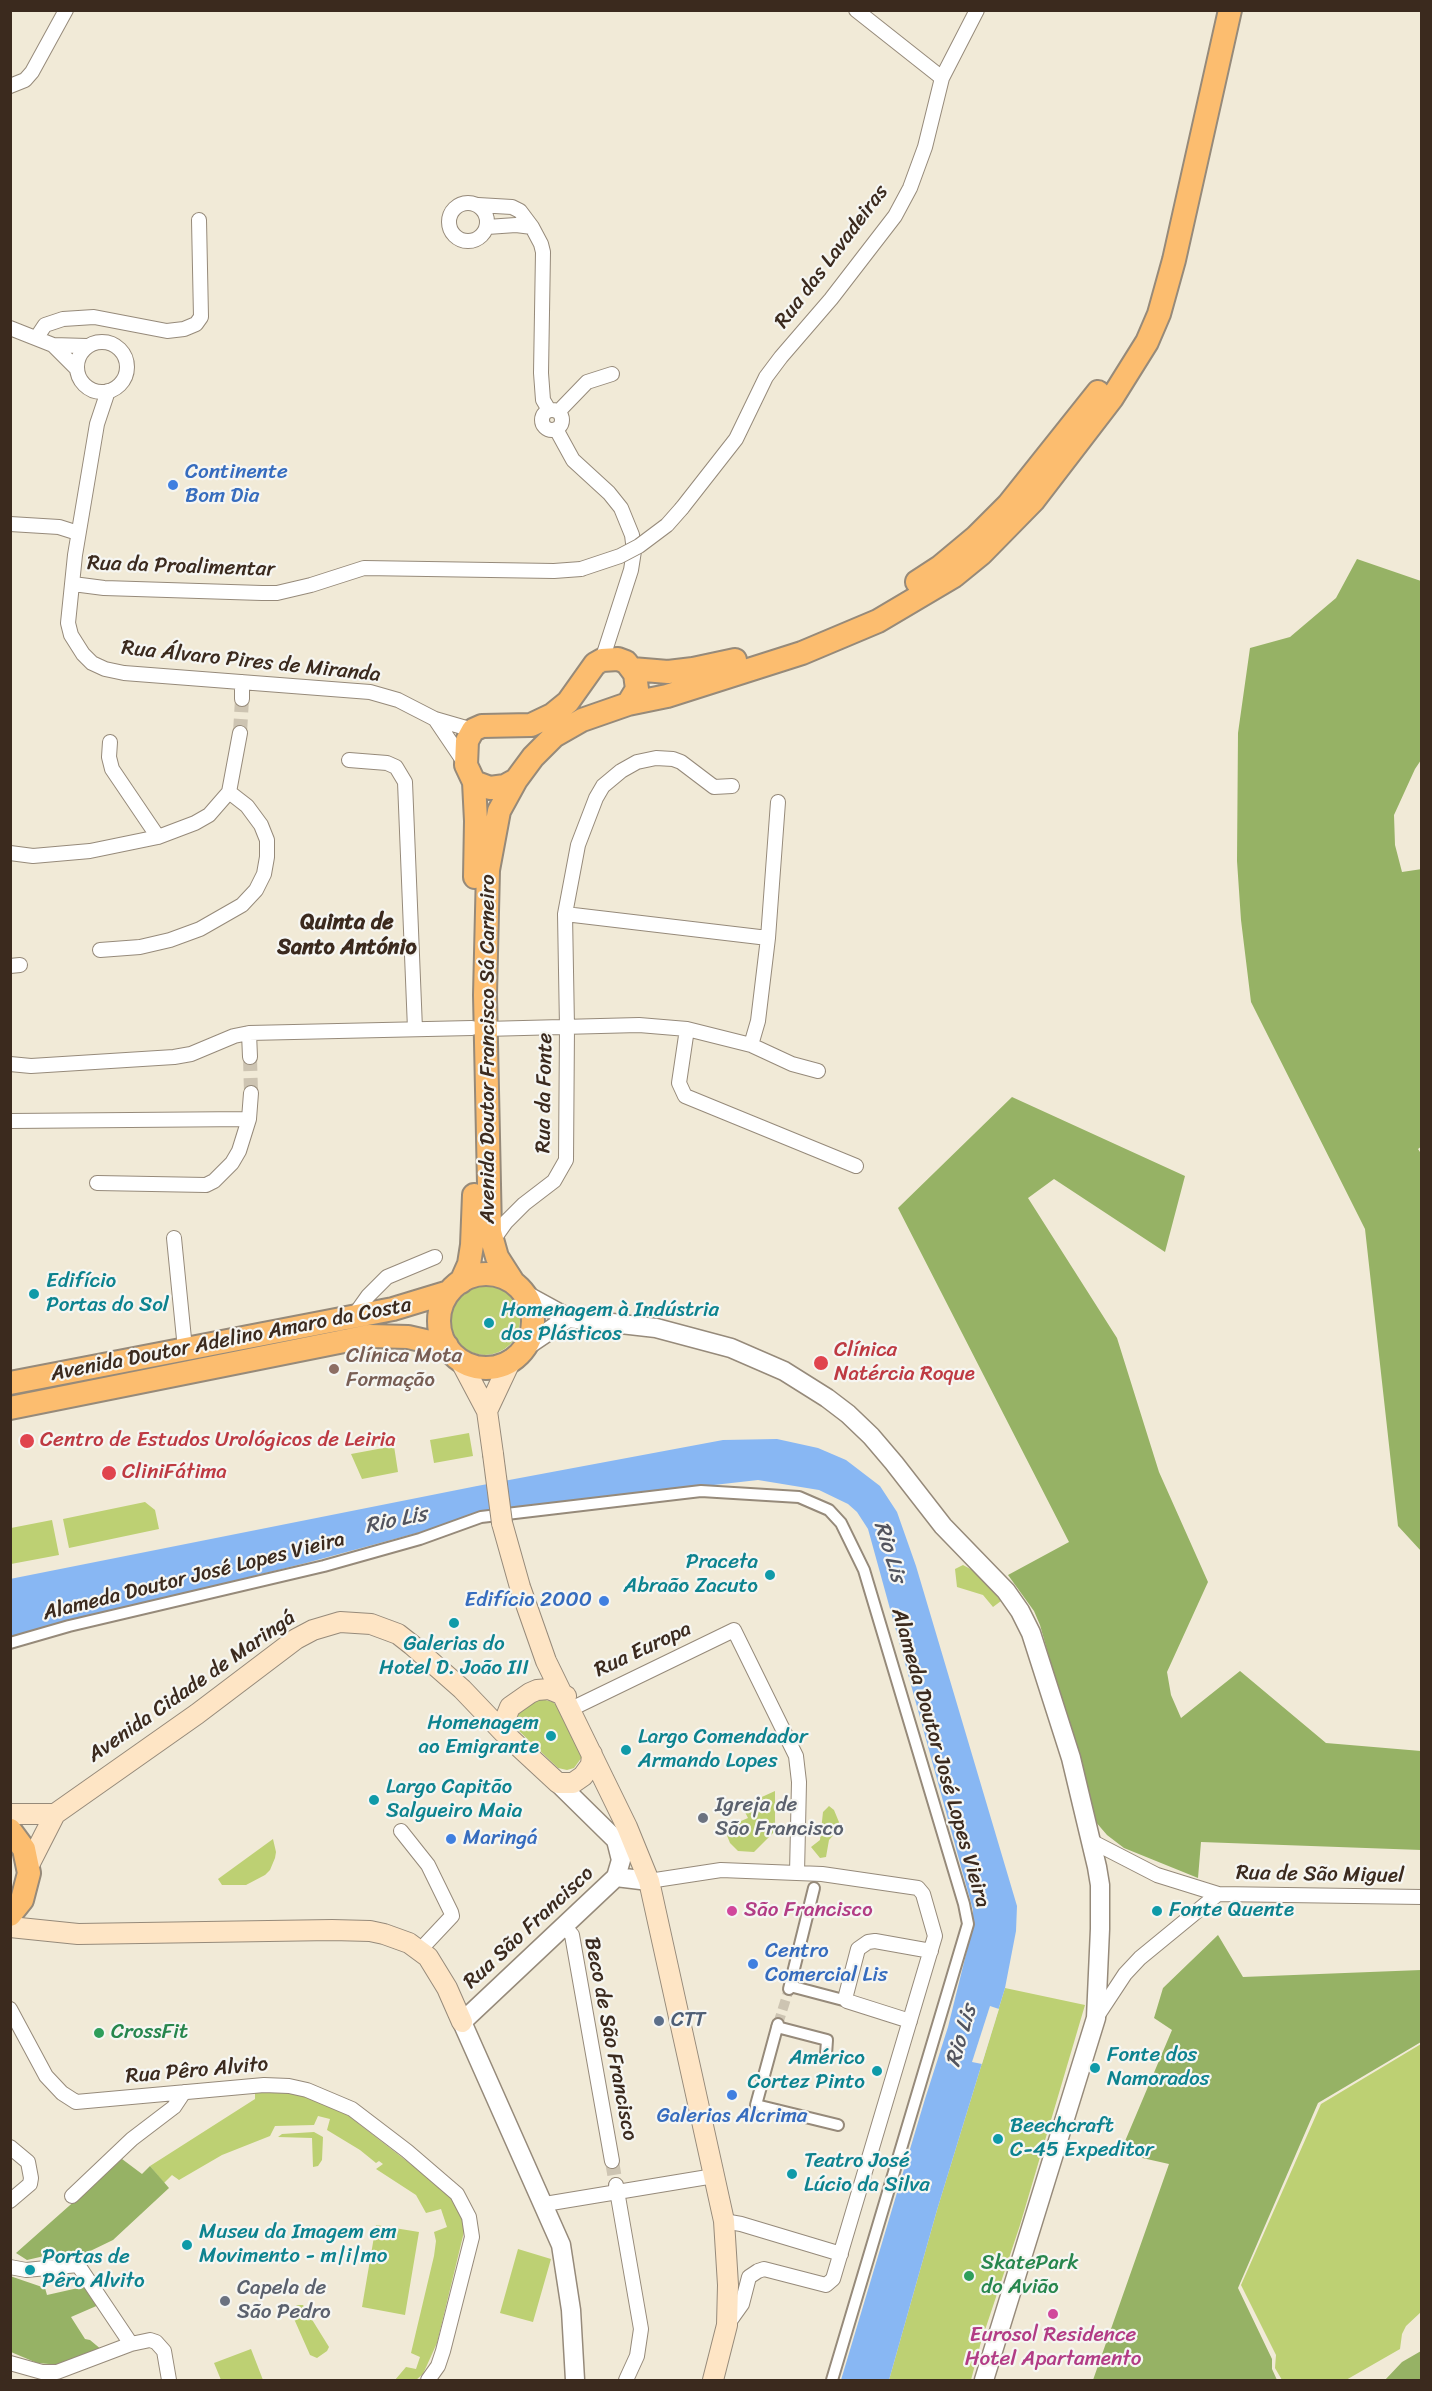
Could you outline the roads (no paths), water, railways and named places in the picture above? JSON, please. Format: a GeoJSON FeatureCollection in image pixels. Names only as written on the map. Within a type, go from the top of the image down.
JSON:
{"type":"FeatureCollection","features":[{"type":"Feature","properties":{"kind":"main road"},"geometry":{"type":"LineString","coordinates":[[473,730],[482,726],[531,725],[552,715],[568,702],[588,672],[602,660],[618,659],[629,665],[668,672],[716,665],[784,646],[819,632],[906,589],[940,567],[975,537],[1008,505],[1095,396],[1131,340],[1146,309],[1177,192],[1217,10]]}},
{"type":"Feature","properties":{"kind":"main road"},"geometry":{"type":"LineString","coordinates":[[628,704],[667,696],[802,653],[878,621],[954,576],[981,554],[1033,501],[1112,398],[1147,342],[1159,314],[1174,260],[1230,10]]}},
{"type":"Feature","properties":{"kind":"main road"},"geometry":{"type":"LineString","coordinates":[[628,704],[637,689],[629,665]]}},
{"type":"Feature","properties":{"kind":"main road","name":"Avenida Doutor Francisco Sá Carneiro"},"geometry":{"type":"LineString","coordinates":[[455,1287],[469,1264],[474,1234],[479,1029],[488,870],[499,811],[516,780],[533,757],[554,736],[582,720],[628,704]]}},
{"type":"Feature","properties":{"kind":"main road","name":"Avenida Doutor Francisco Sá Carneiro"},"geometry":{"type":"LineString","coordinates":[[473,730],[466,741],[476,821],[479,1029],[491,1243],[497,1257],[519,1289]]}},
{"type":"Feature","properties":{"kind":"main road"},"geometry":{"type":"LineString","coordinates":[[470,773],[490,788],[505,786],[516,780]]}},
{"type":"Feature","properties":{"kind":"main road"},"geometry":{"type":"LineString","coordinates":[[487,1411],[531,1335],[533,1321],[531,1308],[519,1289],[500,1276],[487,1274],[473,1276],[455,1287],[441,1307],[439,1320],[441,1334],[487,1411],[502,1523],[520,1587],[546,1660],[627,1827],[649,1881],[724,2221],[728,2285],[727,2325],[713,2380]]}},
{"type":"Feature","properties":{"kind":"main road","name":"Avenida Doutor Adelino Amaro da Costa"},"geometry":{"type":"LineString","coordinates":[[10,1383],[415,1304],[455,1287]]}},
{"type":"Feature","properties":{"kind":"main road","name":"Avenida Doutor Adelino Amaro da Costa"},"geometry":{"type":"LineString","coordinates":[[10,1408],[369,1336],[408,1337],[453,1353]]}},
{"type":"Feature","properties":{"kind":"main road"},"geometry":{"type":"LineString","coordinates":[[453,1353],[472,1366],[486,1368],[499,1366],[518,1354]]}},
{"type":"Feature","properties":{"kind":"main road","name":"Avenida Cidade de Maringá"},"geometry":{"type":"LineString","coordinates":[[28,1867],[55,1814],[197,1714],[296,1639],[313,1630],[340,1622],[371,1624],[398,1634],[437,1667],[558,1783]]}},
{"type":"Feature","properties":{"kind":"main road"},"geometry":{"type":"LineString","coordinates":[[537,1690],[546,1660]]}},
{"type":"Feature","properties":{"kind":"main road"},"geometry":{"type":"LineString","coordinates":[[478,1706],[510,1707],[537,1690],[549,1689],[568,1703]]}},
{"type":"Feature","properties":{"kind":"main road"},"geometry":{"type":"LineString","coordinates":[[504,1733],[510,1707]]}},
{"type":"Feature","properties":{"kind":"main road"},"geometry":{"type":"LineString","coordinates":[[558,1783],[573,1783],[583,1776],[591,1765],[592,1754]]}},
{"type":"Feature","properties":{"kind":"main road"},"geometry":{"type":"LineString","coordinates":[[10,1814],[55,1814]]}},
{"type":"Feature","properties":{"kind":"main road"},"geometry":{"type":"LineString","coordinates":[[10,1830],[24,1849],[28,1867],[26,1890],[22,1900],[10,1915]]}},
{"type":"Feature","properties":{"kind":"main road"},"geometry":{"type":"LineString","coordinates":[[10,1927],[78,1934],[370,1931],[398,1938],[428,1957],[441,1977],[462,2022]]}},
{"type":"Feature","properties":{"kind":"street"},"geometry":{"type":"LineString","coordinates":[[10,86],[25,80],[32,72],[66,10]]}},
{"type":"Feature","properties":{"kind":"street"},"geometry":{"type":"LineString","coordinates":[[856,10],[942,78]]}},
{"type":"Feature","properties":{"kind":"street","name":"Rua das Lavadeiras"},"geometry":{"type":"LineString","coordinates":[[580,569],[620,556],[639,546],[667,525],[736,439],[766,378],[781,357],[831,299],[895,216],[910,188],[925,147],[942,78],[977,10]]}},
{"type":"Feature","properties":{"kind":"street"},"geometry":{"type":"LineString","coordinates":[[478,205],[486,214],[485,233],[474,241],[461,240],[451,232],[449,219],[454,208],[466,203],[512,207],[520,211],[538,236],[543,252],[541,374],[543,400],[554,411]]}},
{"type":"Feature","properties":{"kind":"street"},"geometry":{"type":"LineString","coordinates":[[37,337],[45,325],[63,319],[94,317],[167,331],[184,329],[196,324],[201,317],[199,220]]}},
{"type":"Feature","properties":{"kind":"street"},"geometry":{"type":"LineString","coordinates":[[487,227],[532,227]]}},
{"type":"Feature","properties":{"kind":"street","name":"Rua Álvaro Pires de Miranda"},"geometry":{"type":"LineString","coordinates":[[10,328],[53,345],[77,369],[78,376],[88,388],[97,424]]}},
{"type":"Feature","properties":{"kind":"street","name":"Rua Álvaro Pires de Miranda"},"geometry":{"type":"LineString","coordinates":[[53,345],[87,346],[94,343],[109,343],[116,346],[126,358],[127,365],[123,380],[108,391],[97,424],[78,532],[68,623],[71,635],[82,654],[92,663],[105,669],[124,673],[370,692],[398,700],[435,719],[473,730]]}},
{"type":"Feature","properties":{"kind":"street"},"geometry":{"type":"LineString","coordinates":[[77,369],[79,356],[87,346]]}},
{"type":"Feature","properties":{"kind":"street"},"geometry":{"type":"LineString","coordinates":[[602,660],[631,570],[634,551],[632,535],[621,508],[573,460],[556,429],[546,429],[542,423],[542,417],[554,411],[587,382],[612,374]]}},
{"type":"Feature","properties":{"kind":"street"},"geometry":{"type":"LineString","coordinates":[[88,388],[94,391],[108,391]]}},
{"type":"Feature","properties":{"kind":"street"},"geometry":{"type":"LineString","coordinates":[[10,524],[59,527],[78,532]]}},
{"type":"Feature","properties":{"kind":"street","name":"Rua da Proalimentar"},"geometry":{"type":"LineString","coordinates":[[73,584],[104,588],[277,593],[364,567],[554,571],[580,569]]}},
{"type":"Feature","properties":{"kind":"street"},"geometry":{"type":"LineString","coordinates":[[610,633],[629,665]]}},
{"type":"Feature","properties":{"kind":"street"},"geometry":{"type":"LineString","coordinates":[[242,682],[242,699]]}},
{"type":"Feature","properties":{"kind":"street","name":"Rua Álvaro Pires de Miranda"},"geometry":{"type":"LineString","coordinates":[[435,719],[470,773]]}},
{"type":"Feature","properties":{"kind":"street"},"geometry":{"type":"LineString","coordinates":[[10,853],[33,856],[62,855],[158,837],[209,815],[229,792],[240,733]]}},
{"type":"Feature","properties":{"kind":"street"},"geometry":{"type":"LineString","coordinates":[[110,742],[109,757],[112,768],[158,837]]}},
{"type":"Feature","properties":{"kind":"street","name":"Rua da Fonte"},"geometry":{"type":"LineString","coordinates":[[491,1243],[506,1222],[524,1204],[554,1181],[566,1160],[565,914],[573,864],[596,798],[611,778],[646,759],[664,758],[681,762],[714,787],[732,786]]}},
{"type":"Feature","properties":{"kind":"street"},"geometry":{"type":"LineString","coordinates":[[349,760],[387,763],[396,767],[405,782],[415,1029]]}},
{"type":"Feature","properties":{"kind":"street"},"geometry":{"type":"LineString","coordinates":[[100,950],[170,940],[200,929],[242,905],[256,890],[264,874],[267,840],[261,825],[247,806],[229,792]]}},
{"type":"Feature","properties":{"kind":"street"},"geometry":{"type":"LineString","coordinates":[[751,1045],[758,1021],[768,938],[778,802]]}},
{"type":"Feature","properties":{"kind":"street"},"geometry":{"type":"LineString","coordinates":[[565,914],[768,938]]}},
{"type":"Feature","properties":{"kind":"street"},"geometry":{"type":"LineString","coordinates":[[10,1064],[31,1066],[174,1057],[191,1054],[234,1036],[249,1033],[639,1025],[687,1029],[751,1045],[792,1064],[818,1071]]}},
{"type":"Feature","properties":{"kind":"street"},"geometry":{"type":"LineString","coordinates":[[687,1029],[680,1083],[685,1096],[856,1166]]}},
{"type":"Feature","properties":{"kind":"street"},"geometry":{"type":"LineString","coordinates":[[249,1033],[250,1057]]}},
{"type":"Feature","properties":{"kind":"street"},"geometry":{"type":"LineString","coordinates":[[97,1183],[206,1185],[223,1173],[232,1163],[245,1136],[251,1094]]}},
{"type":"Feature","properties":{"kind":"street"},"geometry":{"type":"LineString","coordinates":[[10,1121],[249,1119]]}},
{"type":"Feature","properties":{"kind":"street"},"geometry":{"type":"LineString","coordinates":[[174,1238],[185,1349]]}},
{"type":"Feature","properties":{"kind":"street"},"geometry":{"type":"LineString","coordinates":[[353,1317],[368,1296],[387,1277],[435,1257]]}},
{"type":"Feature","properties":{"kind":"street"},"geometry":{"type":"LineString","coordinates":[[519,1289],[568,1318],[656,1328],[731,1348],[793,1376],[848,1414],[894,1463],[949,1532],[1014,1600],[1031,1633],[1046,1684],[1060,1758],[1086,1840],[1100,1909],[1096,2018],[984,2380]]}},
{"type":"Feature","properties":{"kind":"street"},"geometry":{"type":"LineString","coordinates":[[518,1354],[568,1318]]}},
{"type":"Feature","properties":{"kind":"street","name":"Alameda Doutor José Lopes Vieira"},"geometry":{"type":"LineString","coordinates":[[10,1643],[69,1626],[324,1566],[420,1539],[481,1516],[701,1491],[799,1497],[829,1510],[841,1523],[864,1570],[968,1917],[953,1978],[832,2380]]}},
{"type":"Feature","properties":{"kind":"street","name":"Rua Europa"},"geometry":{"type":"LineString","coordinates":[[568,1703],[734,1630],[796,1756],[799,1782],[797,1873]]}},
{"type":"Feature","properties":{"kind":"street","name":"Avenida Cidade de Maringá"},"geometry":{"type":"LineString","coordinates":[[558,1783],[616,1840],[621,1860],[616,1877]]}},
{"type":"Feature","properties":{"kind":"street"},"geometry":{"type":"LineString","coordinates":[[401,1831],[428,1865],[452,1916],[420,1950]]}},
{"type":"Feature","properties":{"kind":"street","name":"Rua de São Miguel"},"geometry":{"type":"LineString","coordinates":[[1086,1840],[1156,1875],[1218,1894],[1422,1897]]}},
{"type":"Feature","properties":{"kind":"street","name":"Rua São Francisco"},"geometry":{"type":"LineString","coordinates":[[462,2022],[616,1877],[649,1881],[721,1870],[844,1876],[918,1888],[923,1894],[935,1936],[931,1951]]}},
{"type":"Feature","properties":{"kind":"street"},"geometry":{"type":"LineString","coordinates":[[814,1888],[789,1988],[847,2001],[910,2020]]}},
{"type":"Feature","properties":{"kind":"street","name":"Rua de São Miguel"},"geometry":{"type":"LineString","coordinates":[[1096,2018],[1125,1974],[1140,1958],[1218,1894]]}},
{"type":"Feature","properties":{"kind":"street","name":"Beco de São Francisco"},"geometry":{"type":"LineString","coordinates":[[564,1926],[572,1935],[612,2161]]}},
{"type":"Feature","properties":{"kind":"street"},"geometry":{"type":"LineString","coordinates":[[727,2325],[742,2304],[749,2277],[753,2273],[764,2269],[826,2285],[834,2280],[931,1951],[875,1941],[862,1944],[858,1948],[846,1995],[847,2001]]}},
{"type":"Feature","properties":{"kind":"street","name":"Rua Pêro Alvito"},"geometry":{"type":"LineString","coordinates":[[10,2009],[46,2076],[68,2098],[76,2102],[264,2085],[289,2086],[325,2097],[352,2109],[407,2151],[457,2194],[469,2217],[472,2237],[443,2351],[438,2366],[428,2380]]}},
{"type":"Feature","properties":{"kind":"street"},"geometry":{"type":"LineString","coordinates":[[462,2022],[561,2245],[573,2336],[575,2380]]}},
{"type":"Feature","properties":{"kind":"street"},"geometry":{"type":"LineString","coordinates":[[826,2055],[827,2040],[778,2025],[756,2104],[838,2125]]}},
{"type":"Feature","properties":{"kind":"street"},"geometry":{"type":"LineString","coordinates":[[72,2196],[132,2139],[174,2107],[184,2092]]}},
{"type":"Feature","properties":{"kind":"street"},"geometry":{"type":"LineString","coordinates":[[10,2147],[28,2162],[32,2178],[30,2184],[10,2202]]}},
{"type":"Feature","properties":{"kind":"street"},"geometry":{"type":"LineString","coordinates":[[544,2204],[616,2188],[714,2176]]}},
{"type":"Feature","properties":{"kind":"street"},"geometry":{"type":"LineString","coordinates":[[616,2188],[641,2329],[637,2356],[626,2380]]}},
{"type":"Feature","properties":{"kind":"street"},"geometry":{"type":"LineString","coordinates":[[724,2221],[841,2254]]}},
{"type":"Feature","properties":{"kind":"street"},"geometry":{"type":"LineString","coordinates":[[10,2267],[26,2270],[78,2265],[130,2344]]}},
{"type":"Feature","properties":{"kind":"street"},"geometry":{"type":"LineString","coordinates":[[10,2363],[42,2372],[57,2372],[130,2344],[150,2340],[162,2346],[170,2380]]}},
{"type":"Feature","properties":{"kind":"water","name":"Rio Lis"},"geometry":{"type":"Polygon","coordinates":[[[777,1439],[818,1448],[846,1460],[880,1486],[897,1512],[916,1566],[1017,1906],[1016,1931],[1005,1988],[937,2210],[889,2380],[841,2380],[948,2027],[973,1926],[973,1910],[868,1529],[857,1512],[848,1504],[819,1490],[758,1480],[519,1507],[306,1563],[11,1636],[10,1579],[477,1486],[723,1440],[777,1439]]]}},
{"type":"Feature","properties":{"kind":"tunnel"},"geometry":{"type":"LineString","coordinates":[[240,733],[242,699]]}},
{"type":"Feature","properties":{"kind":"tunnel"},"geometry":{"type":"LineString","coordinates":[[250,1057],[251,1093]]}},
{"type":"Feature","properties":{"kind":"tunnel"},"geometry":{"type":"LineString","coordinates":[[778,2024],[789,1989]]}},
{"type":"Feature","properties":{"kind":"tunnel"},"geometry":{"type":"LineString","coordinates":[[612,2161],[616,2185]]}},
{"type":"Feature","properties":{"kind":"place","name":"Continente Bom Dia"},"geometry":{"type":"Point","coordinates":[173,485]}},
{"type":"Feature","properties":{"kind":"place","name":"Edifício Portas do Sol"},"geometry":{"type":"Point","coordinates":[34,1294]}},
{"type":"Feature","properties":{"kind":"place","name":"Homenagem à Indústria dos Plásticos"},"geometry":{"type":"Point","coordinates":[489,1323]}},
{"type":"Feature","properties":{"kind":"place","name":"Clínica Natércia Roque"},"geometry":{"type":"Point","coordinates":[821,1363]}},
{"type":"Feature","properties":{"kind":"place","name":"Clínica Mota Formação"},"geometry":{"type":"Point","coordinates":[334,1369]}},
{"type":"Feature","properties":{"kind":"place","name":"Centro de Estudos Urológicos de Leiria"},"geometry":{"type":"Point","coordinates":[27,1441]}},
{"type":"Feature","properties":{"kind":"place","name":"CliniFátima"},"geometry":{"type":"Point","coordinates":[109,1473]}},
{"type":"Feature","properties":{"kind":"place","name":"Praceta Abraão Zacuto"},"geometry":{"type":"Point","coordinates":[770,1575]}},
{"type":"Feature","properties":{"kind":"place","name":"Edifício 2000"},"geometry":{"type":"Point","coordinates":[604,1601]}},
{"type":"Feature","properties":{"kind":"place","name":"Galerias do Hotel D. João III"},"geometry":{"type":"Point","coordinates":[454,1623]}},
{"type":"Feature","properties":{"kind":"place","name":"Homenagem ao Emigrante"},"geometry":{"type":"Point","coordinates":[551,1736]}},
{"type":"Feature","properties":{"kind":"place","name":"Largo Comendador Armando Lopes"},"geometry":{"type":"Point","coordinates":[626,1750]}},
{"type":"Feature","properties":{"kind":"place","name":"Largo Capitão Salgueiro Maia"},"geometry":{"type":"Point","coordinates":[374,1800]}},
{"type":"Feature","properties":{"kind":"place","name":"Igreja de São Francisco"},"geometry":{"type":"Point","coordinates":[703,1818]}},
{"type":"Feature","properties":{"kind":"place","name":"Maringá"},"geometry":{"type":"Point","coordinates":[451,1839]}},
{"type":"Feature","properties":{"kind":"place","name":"São Francisco"},"geometry":{"type":"Point","coordinates":[732,1911]}},
{"type":"Feature","properties":{"kind":"place","name":"Fonte Quente"},"geometry":{"type":"Point","coordinates":[1157,1911]}},
{"type":"Feature","properties":{"kind":"place","name":"Centro Comercial Lis"},"geometry":{"type":"Point","coordinates":[753,1964]}},
{"type":"Feature","properties":{"kind":"place","name":"CTT"},"geometry":{"type":"Point","coordinates":[659,2021]}},
{"type":"Feature","properties":{"kind":"place","name":"CrossFit"},"geometry":{"type":"Point","coordinates":[99,2033]}},
{"type":"Feature","properties":{"kind":"place","name":"Fonte dos Namorados"},"geometry":{"type":"Point","coordinates":[1095,2068]}},
{"type":"Feature","properties":{"kind":"place","name":"Américo Cortez Pinto"},"geometry":{"type":"Point","coordinates":[877,2071]}},
{"type":"Feature","properties":{"kind":"place","name":"Galerias Alcrima"},"geometry":{"type":"Point","coordinates":[732,2095]}},
{"type":"Feature","properties":{"kind":"place","name":"Beechcraft C-45 Expeditor"},"geometry":{"type":"Point","coordinates":[998,2139]}},
{"type":"Feature","properties":{"kind":"place","name":"Teatro José Lúcio da Silva"},"geometry":{"type":"Point","coordinates":[792,2174]}},
{"type":"Feature","properties":{"kind":"place","name":"Museu da Imagem em Movimento - m|i|mo"},"geometry":{"type":"Point","coordinates":[187,2245]}},
{"type":"Feature","properties":{"kind":"place","name":"Portas de Pêro Alvito"},"geometry":{"type":"Point","coordinates":[30,2270]}},
{"type":"Feature","properties":{"kind":"place","name":"SkatePark do Avião"},"geometry":{"type":"Point","coordinates":[969,2276]}},
{"type":"Feature","properties":{"kind":"place","name":"Capela de São Pedro"},"geometry":{"type":"Point","coordinates":[225,2301]}},
{"type":"Feature","properties":{"kind":"place","name":"Eurosol Residence Hotel Apartamento"},"geometry":{"type":"Point","coordinates":[1053,2314]}},
{"type":"Feature","properties":{"kind":"district","name":"Quinta de Santo António"},"geometry":{"type":"Point","coordinates":[347,936]}}]}
